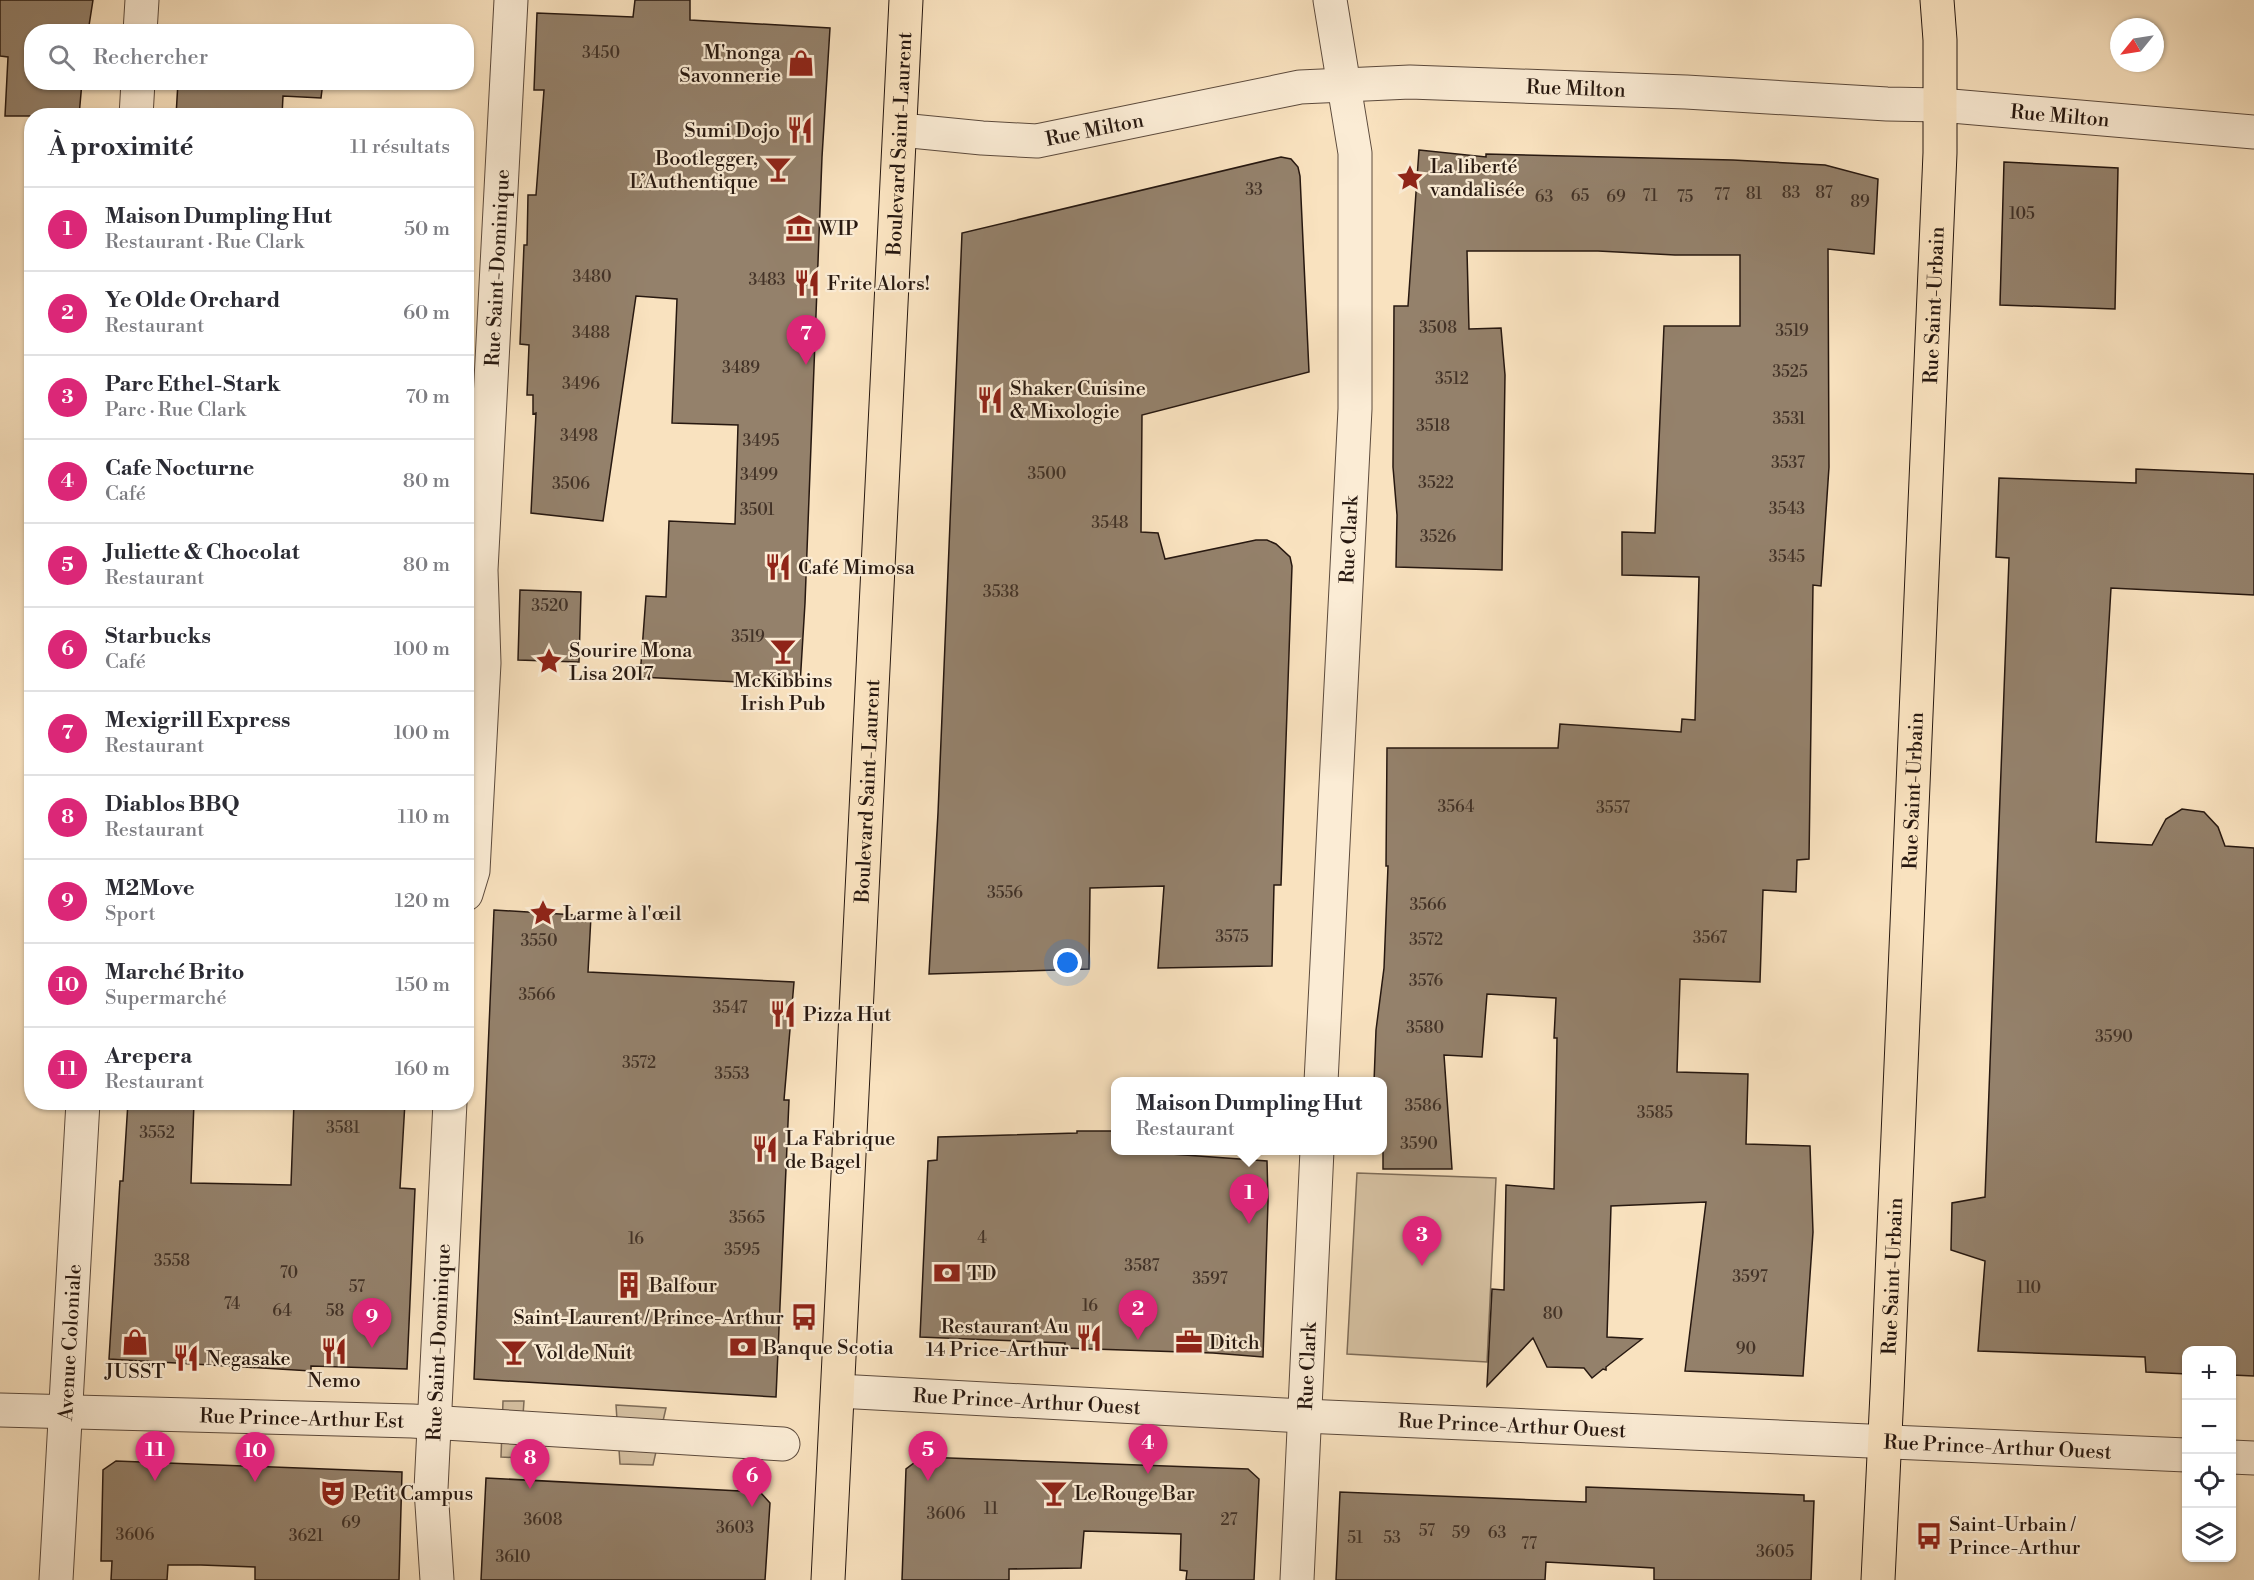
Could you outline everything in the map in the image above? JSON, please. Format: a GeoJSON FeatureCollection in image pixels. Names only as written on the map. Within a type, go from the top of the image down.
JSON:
{"type":"FeatureCollection","features":[{"type":"Feature","properties":{"kind":"main road","name":"Boulevard Saint-Laurent"},"geometry":{"type":"LineString","coordinates":[[828,1580],[906,0]]}},
{"type":"Feature","properties":{"kind":"main road","name":"Rue Saint-Urbain"},"geometry":{"type":"LineString","coordinates":[[1878,1580],[1940,153],[1940,40],[1937,0]]}},
{"type":"Feature","properties":{"kind":"street"},"geometry":{"type":"LineString","coordinates":[[140,24],[142,0]]}},
{"type":"Feature","properties":{"kind":"street","name":"Rue Saint-Dominique"},"geometry":{"type":"LineString","coordinates":[[474,852],[484,663],[481,570],[511,0]]}},
{"type":"Feature","properties":{"kind":"street","name":"Rue Clark"},"geometry":{"type":"LineString","coordinates":[[1321,1077],[1355,409],[1355,153],[1330,0]]}},
{"type":"Feature","properties":{"kind":"street","name":"Rue Milton"},"geometry":{"type":"LineString","coordinates":[[901,130],[1036,141],[1299,87],[1410,82],[1686,92],[1940,105],[2254,132]]}},
{"type":"Feature","properties":{"kind":"street"},"geometry":{"type":"LineString","coordinates":[[136,108],[138,90]]}},
{"type":"Feature","properties":{"kind":"street","name":"Avenue Coloniale"},"geometry":{"type":"LineString","coordinates":[[56,1580],[83,1110]]}},
{"type":"Feature","properties":{"kind":"street","name":"Rue Saint-Dominique"},"geometry":{"type":"LineString","coordinates":[[437,1580],[431,1489],[450,1110]]}},
{"type":"Feature","properties":{"kind":"street","name":"Rue Clark"},"geometry":{"type":"LineString","coordinates":[[1297,1580],[1317,1155]]}},
{"type":"Feature","properties":{"kind":"street","name":"Rue Prince-Arthur Ouest"},"geometry":{"type":"LineString","coordinates":[[838,1391],[1304,1416],[2182,1455]]}},
{"type":"Feature","properties":{"kind":"street","name":"Rue Prince-Arthur Est"},"geometry":{"type":"LineString","coordinates":[[0,1410],[434,1422],[783,1444]]}},
{"type":"Feature","properties":{"kind":"street"},"geometry":{"type":"LineString","coordinates":[[2236,1457],[2254,1458]]}},
{"type":"Feature","properties":{"kind":"shaded area"},"geometry":{"type":"Polygon","coordinates":[[[1357,1173],[1496,1178],[1487,1362],[1347,1354],[1357,1173]]]}},
{"type":"Feature","properties":{"kind":"shaded area"},"geometry":{"type":"Polygon","coordinates":[[[503,1401],[524,1401],[520,1458],[501,1457],[503,1401]]]}},
{"type":"Feature","properties":{"kind":"shaded area"},"geometry":{"type":"Polygon","coordinates":[[[616,1405],[666,1408],[653,1465],[620,1464],[616,1405]]]}},
{"type":"Feature","properties":{"kind":"building"},"geometry":{"type":"Polygon","coordinates":[[[0,0],[93,0],[89,24],[24,24],[24,90],[81,90],[80,108],[24,108],[24,116],[5,116],[8,57],[0,56],[0,0]]]}},
{"type":"Feature","properties":{"kind":"building"},"geometry":{"type":"Polygon","coordinates":[[[635,0],[690,0],[690,20],[830,28],[822,157],[800,685],[640,677],[646,596],[666,597],[669,521],[735,524],[738,425],[672,423],[677,299],[636,296],[603,521],[531,513],[536,413],[533,414],[533,395],[527,395],[529,345],[520,344],[528,195],[536,195],[544,90],[534,90],[537,13],[633,17],[635,0]]]}},
{"type":"Feature","properties":{"kind":"building"},"geometry":{"type":"Polygon","coordinates":[[[178,90],[322,90],[321,98],[283,96],[282,108],[176,108],[178,90]]]}},
{"type":"Feature","properties":{"kind":"building"},"geometry":{"type":"Polygon","coordinates":[[[1419,150],[1486,157],[1486,154],[1733,160],[1825,165],[1878,179],[1874,254],[1828,249],[1829,467],[1821,586],[1813,585],[1809,859],[1797,860],[1796,892],[1763,890],[1760,982],[1680,979],[1677,1072],[1748,1074],[1746,1144],[1810,1146],[1813,1232],[1803,1376],[1685,1371],[1706,1202],[1611,1206],[1607,1337],[1642,1339],[1606,1367],[1606,1370],[1603,1369],[1592,1378],[1584,1368],[1547,1367],[1533,1338],[1487,1386],[1492,1289],[1504,1290],[1506,1185],[1554,1189],[1556,998],[1487,994],[1482,1057],[1444,1055],[1452,1169],[1383,1169],[1383,1155],[1387,1155],[1387,1077],[1374,1077],[1376,1030],[1384,968],[1388,866],[1386,866],[1387,748],[1558,748],[1560,724],[1681,732],[1682,719],[1695,720],[1699,577],[1622,575],[1622,532],[1655,533],[1664,326],[1740,326],[1740,255],[1675,255],[1598,251],[1467,251],[1469,329],[1501,328],[1505,375],[1502,570],[1396,567],[1397,515],[1393,467],[1394,306],[1408,306],[1419,150]]]}},
{"type":"Feature","properties":{"kind":"building"},"geometry":{"type":"Polygon","coordinates":[[[1281,157],[1291,159],[1298,167],[1300,176],[1309,372],[1142,415],[1141,532],[1158,533],[1165,559],[1256,540],[1267,540],[1276,544],[1290,557],[1292,566],[1281,885],[1274,885],[1272,966],[1158,968],[1164,886],[1090,888],[1089,969],[929,974],[938,813],[962,233],[1281,157]]]}},
{"type":"Feature","properties":{"kind":"building"},"geometry":{"type":"Polygon","coordinates":[[[2004,162],[2118,168],[2115,309],[2000,305],[2004,162]]]}},
{"type":"Feature","properties":{"kind":"building"},"geometry":{"type":"Polygon","coordinates":[[[2136,469],[2254,474],[2254,595],[2111,588],[2096,842],[2152,845],[2166,819],[2182,809],[2204,812],[2218,827],[2225,846],[2254,848],[2254,1376],[2236,1375],[2236,1346],[2182,1346],[2182,1374],[2146,1372],[2145,1357],[1978,1351],[1985,1261],[1951,1250],[1952,1203],[1985,1197],[2009,558],[1996,557],[1999,478],[2136,483],[2136,469]]]}},
{"type":"Feature","properties":{"kind":"building"},"geometry":{"type":"Polygon","coordinates":[[[520,590],[581,592],[579,662],[518,660],[520,590]]]}},
{"type":"Feature","properties":{"kind":"building","name":"Balfour"},"geometry":{"type":"Polygon","coordinates":[[[494,910],[591,916],[588,972],[794,982],[784,1100],[789,1100],[776,1397],[474,1379],[494,910]]]}},
{"type":"Feature","properties":{"kind":"building"},"geometry":{"type":"Polygon","coordinates":[[[127,1110],[194,1110],[191,1183],[291,1185],[294,1110],[405,1110],[400,1188],[415,1189],[407,1369],[311,1366],[311,1371],[109,1359],[120,1181],[123,1181],[127,1110]]]}},
{"type":"Feature","properties":{"kind":"building"},"geometry":{"type":"Polygon","coordinates":[[[1077,1131],[1111,1131],[1111,1155],[1185,1155],[1267,1161],[1268,1201],[1263,1357],[1064,1348],[1065,1343],[920,1337],[928,1161],[937,1160],[938,1137],[1077,1133],[1077,1131]]]}},
{"type":"Feature","properties":{"kind":"building"},"geometry":{"type":"Polygon","coordinates":[[[922,1457],[1248,1469],[1259,1479],[1254,1580],[1186,1580],[1187,1571],[1180,1570],[1181,1534],[1084,1531],[1081,1568],[1009,1569],[1009,1580],[902,1580],[906,1469],[922,1457]]]}},
{"type":"Feature","properties":{"kind":"building"},"geometry":{"type":"Polygon","coordinates":[[[116,1461],[402,1472],[399,1580],[255,1580],[255,1567],[168,1565],[167,1580],[111,1580],[112,1561],[101,1561],[103,1470],[116,1461]]]}},
{"type":"Feature","properties":{"kind":"building"},"geometry":{"type":"Polygon","coordinates":[[[486,1478],[760,1492],[770,1503],[765,1580],[481,1580],[486,1478]]]}},
{"type":"Feature","properties":{"kind":"building"},"geometry":{"type":"Polygon","coordinates":[[[1586,1487],[1804,1495],[1804,1501],[1814,1501],[1811,1580],[1654,1580],[1654,1568],[1546,1562],[1545,1580],[1336,1580],[1340,1492],[1586,1502],[1586,1487]]]}},
{"type":"Feature","properties":{"kind":"place","name":"M'nonga Savonnerie"},"geometry":{"type":"Point","coordinates":[801,63]}},
{"type":"Feature","properties":{"kind":"place","name":"Sumi Dojo"},"geometry":{"type":"Point","coordinates":[800,130]}},
{"type":"Feature","properties":{"kind":"place","name":"Bootlegger, L’Authentique"},"geometry":{"type":"Point","coordinates":[778,169]}},
{"type":"Feature","properties":{"kind":"place","name":"La liberté vandalisée"},"geometry":{"type":"Point","coordinates":[1410,178]}},
{"type":"Feature","properties":{"kind":"place","name":"WIP"},"geometry":{"type":"Point","coordinates":[799,228]}},
{"type":"Feature","properties":{"kind":"place","name":"Frite Alors!"},"geometry":{"type":"Point","coordinates":[807,283]}},
{"type":"Feature","properties":{"kind":"place","name":"Mexigrill Express"},"geometry":{"type":"Point","coordinates":[806,365]}},
{"type":"Feature","properties":{"kind":"place","name":"Shaker Cuisine & Mixologie"},"geometry":{"type":"Point","coordinates":[990,400]}},
{"type":"Feature","properties":{"kind":"place","name":"Café Mimosa"},"geometry":{"type":"Point","coordinates":[778,567]}},
{"type":"Feature","properties":{"kind":"place","name":"McKibbins Irish Pub"},"geometry":{"type":"Point","coordinates":[783,651]}},
{"type":"Feature","properties":{"kind":"place","name":"Sourire Mona Lisa 2017"},"geometry":{"type":"Point","coordinates":[549,661]}},
{"type":"Feature","properties":{"kind":"place","name":"Larme à l'œil"},"geometry":{"type":"Point","coordinates":[543,913]}},
{"type":"Feature","properties":{"kind":"place","name":"Pizza Hut"},"geometry":{"type":"Point","coordinates":[783,1014]}},
{"type":"Feature","properties":{"kind":"place","name":"La Fabrique de Bagel"},"geometry":{"type":"Point","coordinates":[765,1149]}},
{"type":"Feature","properties":{"kind":"place","name":"Maison Dumpling Hut"},"geometry":{"type":"Point","coordinates":[1249,1224]}},
{"type":"Feature","properties":{"kind":"place","name":"Parc Ethel-Stark"},"geometry":{"type":"Point","coordinates":[1422,1266]}},
{"type":"Feature","properties":{"kind":"place","name":"TD"},"geometry":{"type":"Point","coordinates":[947,1273]}},
{"type":"Feature","properties":{"kind":"place","name":"Balfour"},"geometry":{"type":"Point","coordinates":[629,1285]}},
{"type":"Feature","properties":{"kind":"place","name":"Saint-Laurent / Prince-Arthur"},"geometry":{"type":"Point","coordinates":[804,1317]}},
{"type":"Feature","properties":{"kind":"place","name":"Restaurant Au 14 Price-Arthur"},"geometry":{"type":"Point","coordinates":[1089,1338]}},
{"type":"Feature","properties":{"kind":"place","name":"Ye Olde Orchard"},"geometry":{"type":"Point","coordinates":[1138,1340]}},
{"type":"Feature","properties":{"kind":"place","name":"JUSST"},"geometry":{"type":"Point","coordinates":[135,1342]}},
{"type":"Feature","properties":{"kind":"place","name":"Ditch"},"geometry":{"type":"Point","coordinates":[1189,1342]}},
{"type":"Feature","properties":{"kind":"place","name":"Banque Scotia"},"geometry":{"type":"Point","coordinates":[743,1347]}},
{"type":"Feature","properties":{"kind":"place","name":"M2Move"},"geometry":{"type":"Point","coordinates":[372,1348]}},
{"type":"Feature","properties":{"kind":"place","name":"Nemo"},"geometry":{"type":"Point","coordinates":[334,1351]}},
{"type":"Feature","properties":{"kind":"place","name":"Vol de Nuit"},"geometry":{"type":"Point","coordinates":[514,1352]}},
{"type":"Feature","properties":{"kind":"place","name":"Negasake"},"geometry":{"type":"Point","coordinates":[186,1358]}},
{"type":"Feature","properties":{"kind":"place","name":"Cafe Nocturne"},"geometry":{"type":"Point","coordinates":[1148,1474]}},
{"type":"Feature","properties":{"kind":"place","name":"Arepera"},"geometry":{"type":"Point","coordinates":[155,1481]}},
{"type":"Feature","properties":{"kind":"place","name":"Juliette & Chocolat"},"geometry":{"type":"Point","coordinates":[928,1481]}},
{"type":"Feature","properties":{"kind":"place","name":"Marché Brito"},"geometry":{"type":"Point","coordinates":[255,1482]}},
{"type":"Feature","properties":{"kind":"place","name":"Diablos BBQ"},"geometry":{"type":"Point","coordinates":[530,1489]}},
{"type":"Feature","properties":{"kind":"place","name":"Petit Campus"},"geometry":{"type":"Point","coordinates":[333,1493]}},
{"type":"Feature","properties":{"kind":"place","name":"Le Rouge Bar"},"geometry":{"type":"Point","coordinates":[1054,1493]}},
{"type":"Feature","properties":{"kind":"place","name":"Starbucks"},"geometry":{"type":"Point","coordinates":[752,1507]}},
{"type":"Feature","properties":{"kind":"place","name":"Saint-Urbain / Prince-Arthur"},"geometry":{"type":"Point","coordinates":[1929,1536]}}]}
